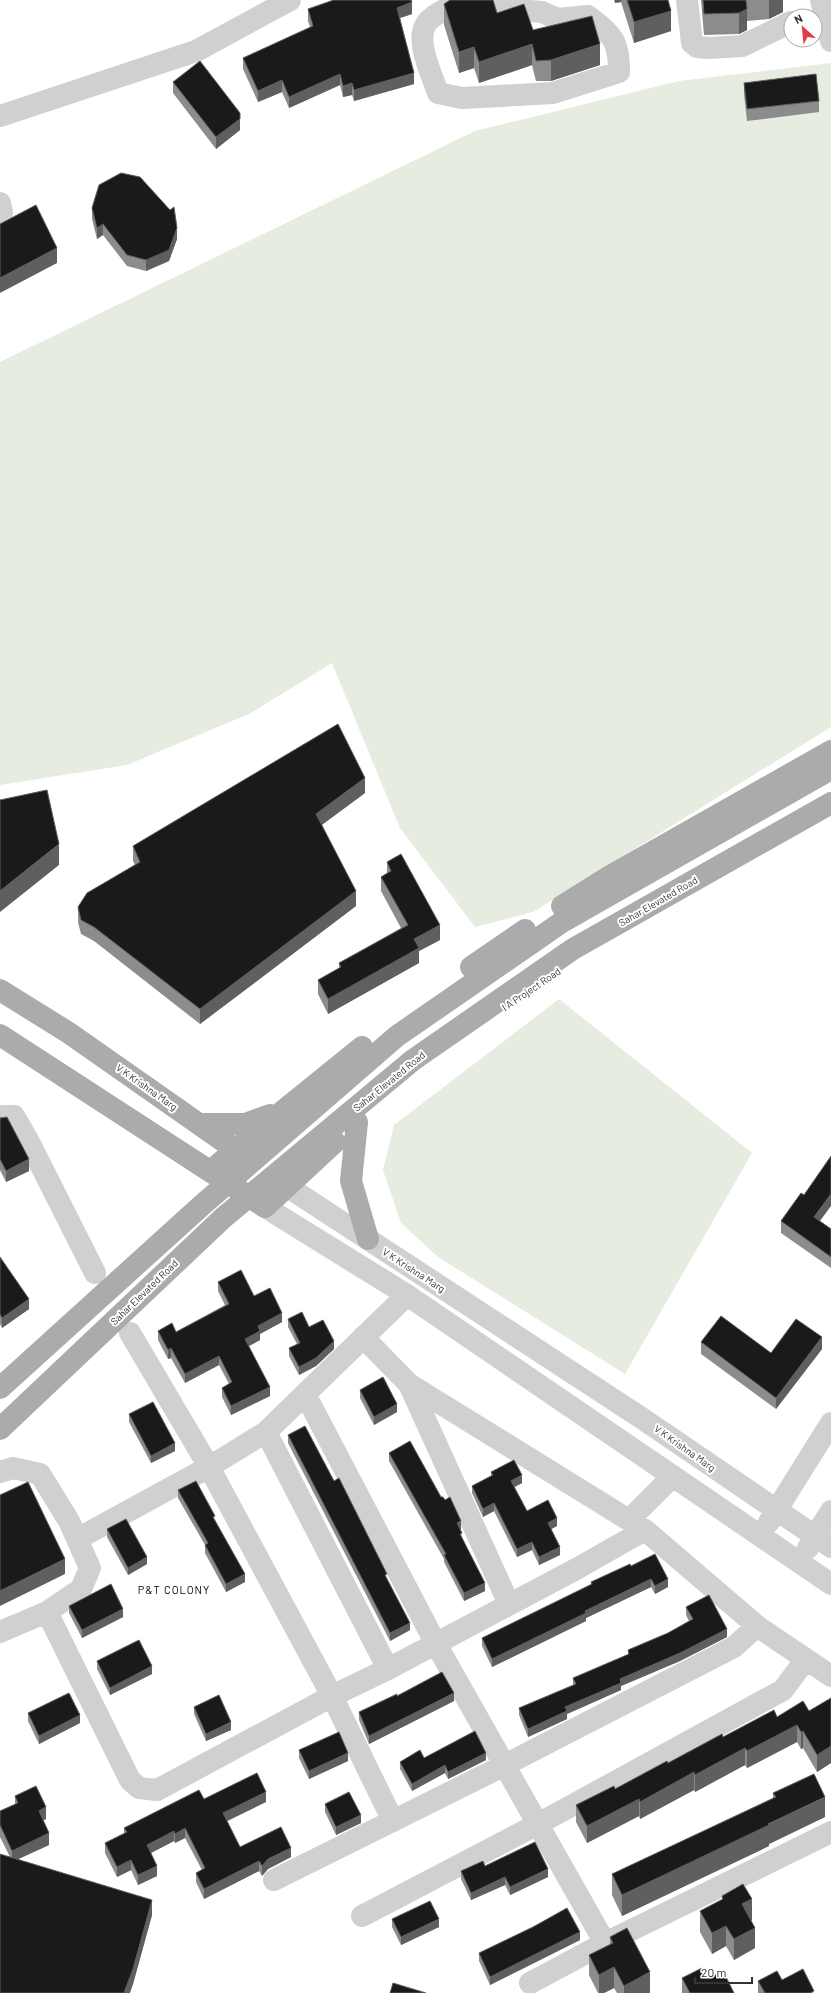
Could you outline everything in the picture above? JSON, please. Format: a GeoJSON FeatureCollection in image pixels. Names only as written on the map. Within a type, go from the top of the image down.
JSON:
{"type":"FeatureCollection","features":[{"type":"Feature","properties":{"kind":"main road"},"geometry":{"type":"LineString","coordinates":[[211,1171],[284,1109],[383,1031],[498,948],[610,876],[831,751]]}},
{"type":"Feature","properties":{"kind":"main road"},"geometry":{"type":"LineString","coordinates":[[0,1388],[201,1206],[397,1036],[562,922],[831,769]]}},
{"type":"Feature","properties":{"kind":"main road","name":"Sahar Elevated Road"},"geometry":{"type":"LineString","coordinates":[[0,1429],[223,1218],[413,1060],[573,949],[831,803]]}},
{"type":"Feature","properties":{"kind":"main road","name":"I A Project Road"},"geometry":{"type":"LineString","coordinates":[[265,1207],[357,1122],[462,1036],[578,957],[831,817]]}},
{"type":"Feature","properties":{"kind":"main road","name":"V K Krishna Marg"},"geometry":{"type":"LineString","coordinates":[[0,990],[70,1033],[288,1187]]}},
{"type":"Feature","properties":{"kind":"main road"},"geometry":{"type":"LineString","coordinates":[[0,1036],[265,1207]]}},
{"type":"Feature","properties":{"kind":"main road"},"geometry":{"type":"LineString","coordinates":[[199,1124],[245,1124],[284,1109]]}},
{"type":"Feature","properties":{"kind":"main road"},"geometry":{"type":"LineString","coordinates":[[357,1122],[350,1181],[368,1239]]}},
{"type":"Feature","properties":{"kind":"street"},"geometry":{"type":"LineString","coordinates":[[0,116],[196,51],[290,0]]}},
{"type":"Feature","properties":{"kind":"street"},"geometry":{"type":"LineString","coordinates":[[458,0],[426,23],[421,38],[428,66],[438,92],[462,98],[553,93],[619,72],[619,55],[611,35],[588,16],[558,19],[542,12],[505,9],[476,0]]}},
{"type":"Feature","properties":{"kind":"street"},"geometry":{"type":"LineString","coordinates":[[687,0],[692,42],[697,47],[709,48],[742,46],[783,26]]}},
{"type":"Feature","properties":{"kind":"street"},"geometry":{"type":"LineString","coordinates":[[823,23],[831,41]]}},
{"type":"Feature","properties":{"kind":"street"},"geometry":{"type":"LineString","coordinates":[[0,203],[2,212],[0,222]]}},
{"type":"Feature","properties":{"kind":"street"},"geometry":{"type":"LineString","coordinates":[[0,1118],[3,1116],[14,1116],[28,1140],[95,1273]]}},
{"type":"Feature","properties":{"kind":"street","name":"V K Krishna Marg"},"geometry":{"type":"LineString","coordinates":[[288,1187],[640,1417],[823,1542]]}},
{"type":"Feature","properties":{"kind":"street"},"geometry":{"type":"LineString","coordinates":[[265,1207],[407,1295],[831,1584]]}},
{"type":"Feature","properties":{"kind":"street"},"geometry":{"type":"LineString","coordinates":[[77,1539],[209,1467],[266,1432],[407,1295]]}},
{"type":"Feature","properties":{"kind":"street"},"geometry":{"type":"LineString","coordinates":[[130,1333],[209,1467],[332,1696],[393,1821]]}},
{"type":"Feature","properties":{"kind":"street"},"geometry":{"type":"LineString","coordinates":[[363,1337],[408,1384],[637,1525],[757,1626],[831,1676]]}},
{"type":"Feature","properties":{"kind":"street"},"geometry":{"type":"LineString","coordinates":[[408,1384],[509,1604]]}},
{"type":"Feature","properties":{"kind":"street"},"geometry":{"type":"LineString","coordinates":[[305,1394],[436,1644],[605,1943]]}},
{"type":"Feature","properties":{"kind":"street"},"geometry":{"type":"LineString","coordinates":[[760,1537],[831,1423]]}},
{"type":"Feature","properties":{"kind":"street"},"geometry":{"type":"LineString","coordinates":[[266,1432],[388,1669]]}},
{"type":"Feature","properties":{"kind":"street"},"geometry":{"type":"LineString","coordinates":[[0,1472],[13,1468],[40,1474],[69,1521],[90,1568],[80,1589],[47,1612],[0,1632]]}},
{"type":"Feature","properties":{"kind":"street"},"geometry":{"type":"LineString","coordinates":[[47,1612],[130,1780],[139,1788],[157,1790],[332,1696],[388,1669],[509,1604],[637,1525],[673,1476]]}},
{"type":"Feature","properties":{"kind":"street"},"geometry":{"type":"LineString","coordinates":[[799,1562],[823,1542],[831,1511]]}},
{"type":"Feature","properties":{"kind":"street"},"geometry":{"type":"LineString","coordinates":[[274,1880],[505,1765],[734,1647],[757,1626]]}},
{"type":"Feature","properties":{"kind":"street"},"geometry":{"type":"LineString","coordinates":[[362,1916],[538,1824],[783,1690],[806,1659]]}},
{"type":"Feature","properties":{"kind":"street"},"geometry":{"type":"LineString","coordinates":[[530,1983],[605,1943],[831,1832]]}},
{"type":"Feature","properties":{"kind":"shaded area"},"geometry":{"type":"Polygon","coordinates":[[[831,63],[831,727],[533,912],[475,927],[400,828],[332,663],[249,714],[127,765],[0,785],[0,362],[475,131],[679,81],[831,63]]]}},
{"type":"Feature","properties":{"kind":"shaded area"},"geometry":{"type":"Polygon","coordinates":[[[559,999],[752,1153],[625,1374],[438,1257],[401,1223],[383,1170],[394,1125],[559,999]]]}},
{"type":"Feature","properties":{"kind":"building"},"geometry":{"type":"Polygon","coordinates":[[[334,0],[411,0],[412,2],[397,8],[414,73],[354,90],[352,83],[343,86],[340,74],[289,97],[282,80],[258,91],[243,58],[313,26],[308,9],[334,0]]]}},
{"type":"Feature","properties":{"kind":"building"},"geometry":{"type":"Polygon","coordinates":[[[450,0],[493,0],[497,13],[524,4],[533,30],[592,16],[600,44],[551,60],[536,61],[532,44],[479,62],[474,47],[459,52],[444,4],[450,0]]]}},
{"type":"Feature","properties":{"kind":"building"},"geometry":{"type":"Polygon","coordinates":[[[627,0],[668,0],[671,11],[634,22],[627,0]]]}},
{"type":"Feature","properties":{"kind":"building"},"geometry":{"type":"Polygon","coordinates":[[[703,0],[746,0],[747,9],[739,13],[704,14],[703,0]]]}},
{"type":"Feature","properties":{"kind":"building"},"geometry":{"type":"Polygon","coordinates":[[[200,61],[240,113],[240,119],[216,137],[173,82],[200,61]]]}},
{"type":"Feature","properties":{"kind":"building"},"geometry":{"type":"Polygon","coordinates":[[[816,74],[819,101],[747,109],[744,83],[816,74]]]}},
{"type":"Feature","properties":{"kind":"building"},"geometry":{"type":"Polygon","coordinates":[[[121,173],[140,177],[170,210],[174,207],[177,228],[169,250],[146,260],[127,255],[103,224],[97,228],[92,208],[99,185],[121,173]]]}},
{"type":"Feature","properties":{"kind":"building"},"geometry":{"type":"Polygon","coordinates":[[[36,205],[57,248],[0,278],[0,224],[36,205]]]}},
{"type":"Feature","properties":{"kind":"building"},"geometry":{"type":"Polygon","coordinates":[[[338,724],[365,778],[316,814],[356,891],[200,1009],[94,927],[81,920],[78,907],[87,893],[140,862],[133,846],[338,724]]]}},
{"type":"Feature","properties":{"kind":"building"},"geometry":{"type":"Polygon","coordinates":[[[47,790],[59,844],[0,891],[0,800],[47,790]]]}},
{"type":"Feature","properties":{"kind":"building"},"geometry":{"type":"Polygon","coordinates":[[[401,854],[440,925],[414,939],[419,948],[328,999],[318,980],[341,967],[339,963],[408,925],[381,877],[391,871],[387,862],[401,854]]]}},
{"type":"Feature","properties":{"kind":"building"},"geometry":{"type":"Polygon","coordinates":[[[7,1117],[29,1159],[6,1171],[0,1159],[0,1118],[7,1117]]]}},
{"type":"Feature","properties":{"kind":"building"},"geometry":{"type":"Polygon","coordinates":[[[831,1156],[831,1194],[814,1217],[831,1229],[831,1257],[781,1221],[801,1193],[804,1195],[831,1156]]]}},
{"type":"Feature","properties":{"kind":"building"},"geometry":{"type":"Polygon","coordinates":[[[0,1257],[29,1299],[2,1318],[0,1314],[0,1257]]]}},
{"type":"Feature","properties":{"kind":"building"},"geometry":{"type":"Polygon","coordinates":[[[241,1270],[254,1296],[270,1288],[282,1313],[258,1326],[260,1331],[245,1339],[270,1387],[231,1406],[222,1388],[232,1382],[219,1356],[185,1374],[171,1348],[168,1350],[158,1331],[172,1323],[176,1332],[229,1304],[218,1282],[241,1270]]]}},
{"type":"Feature","properties":{"kind":"building"},"geometry":{"type":"Polygon","coordinates":[[[302,1312],[309,1327],[323,1320],[334,1341],[316,1358],[299,1367],[289,1348],[300,1343],[288,1319],[302,1312]]]}},
{"type":"Feature","properties":{"kind":"building"},"geometry":{"type":"Polygon","coordinates":[[[721,1316],[771,1353],[796,1319],[822,1337],[776,1398],[701,1342],[721,1316]]]}},
{"type":"Feature","properties":{"kind":"building"},"geometry":{"type":"Polygon","coordinates":[[[383,1377],[397,1404],[374,1417],[360,1390],[383,1377]]]}},
{"type":"Feature","properties":{"kind":"building"},"geometry":{"type":"Polygon","coordinates":[[[153,1402],[175,1443],[151,1456],[129,1414],[153,1402]]]}},
{"type":"Feature","properties":{"kind":"building"},"geometry":{"type":"Polygon","coordinates":[[[305,1426],[334,1481],[339,1478],[387,1574],[385,1575],[410,1623],[390,1633],[288,1435],[305,1426]]]}},
{"type":"Feature","properties":{"kind":"building"},"geometry":{"type":"Polygon","coordinates":[[[410,1441],[441,1497],[445,1500],[450,1497],[461,1521],[457,1523],[462,1533],[460,1534],[485,1583],[464,1593],[444,1555],[446,1554],[389,1453],[410,1441]]]}},
{"type":"Feature","properties":{"kind":"building"},"geometry":{"type":"Polygon","coordinates":[[[514,1460],[522,1475],[511,1481],[527,1511],[548,1500],[557,1518],[548,1523],[560,1547],[539,1557],[532,1542],[517,1549],[494,1503],[483,1509],[472,1486],[493,1475],[491,1472],[514,1460]]]}},
{"type":"Feature","properties":{"kind":"building"},"geometry":{"type":"Polygon","coordinates":[[[196,1481],[215,1516],[213,1517],[245,1574],[226,1584],[205,1545],[208,1543],[178,1490],[196,1481]]]}},
{"type":"Feature","properties":{"kind":"building"},"geometry":{"type":"Polygon","coordinates":[[[28,1482],[65,1559],[0,1591],[0,1495],[28,1482]]]}},
{"type":"Feature","properties":{"kind":"building"},"geometry":{"type":"Polygon","coordinates":[[[126,1519],[147,1557],[128,1568],[107,1529],[126,1519]]]}},
{"type":"Feature","properties":{"kind":"building"},"geometry":{"type":"Polygon","coordinates":[[[655,1554],[668,1579],[655,1586],[651,1579],[492,1659],[482,1638],[592,1584],[591,1582],[630,1564],[631,1566],[655,1554]]]}},
{"type":"Feature","properties":{"kind":"building"},"geometry":{"type":"Polygon","coordinates":[[[111,1584],[123,1609],[82,1630],[69,1606],[111,1584]]]}},
{"type":"Feature","properties":{"kind":"building"},"geometry":{"type":"Polygon","coordinates":[[[709,1595],[727,1629],[680,1653],[620,1679],[621,1683],[565,1707],[567,1711],[528,1729],[519,1708],[576,1684],[573,1678],[629,1654],[628,1650],[668,1633],[693,1619],[686,1607],[709,1595]]]}},
{"type":"Feature","properties":{"kind":"building"},"geometry":{"type":"Polygon","coordinates":[[[139,1640],[152,1666],[110,1688],[97,1661],[139,1640]]]}},
{"type":"Feature","properties":{"kind":"building"},"geometry":{"type":"Polygon","coordinates":[[[442,1672],[454,1693],[369,1736],[359,1712],[397,1694],[397,1696],[442,1672]]]}},
{"type":"Feature","properties":{"kind":"building"},"geometry":{"type":"Polygon","coordinates":[[[69,1693],[80,1715],[39,1736],[28,1713],[69,1693]]]}},
{"type":"Feature","properties":{"kind":"building"},"geometry":{"type":"Polygon","coordinates":[[[219,1695],[231,1722],[206,1734],[194,1707],[219,1695]]]}},
{"type":"Feature","properties":{"kind":"building"},"geometry":{"type":"Polygon","coordinates":[[[831,1698],[831,1746],[817,1755],[803,1731],[801,1732],[797,1725],[747,1751],[745,1748],[695,1775],[694,1772],[640,1802],[639,1799],[587,1826],[576,1805],[614,1786],[615,1789],[667,1761],[668,1763],[722,1734],[723,1737],[774,1710],[777,1717],[803,1701],[809,1711],[831,1698]]]}},
{"type":"Feature","properties":{"kind":"building"},"geometry":{"type":"Polygon","coordinates":[[[475,1731],[486,1753],[448,1772],[445,1765],[412,1784],[400,1762],[420,1750],[424,1758],[475,1731]]]}},
{"type":"Feature","properties":{"kind":"building"},"geometry":{"type":"Polygon","coordinates":[[[339,1732],[348,1753],[309,1771],[299,1750],[339,1732]]]}},
{"type":"Feature","properties":{"kind":"building"},"geometry":{"type":"Polygon","coordinates":[[[257,1773],[266,1792],[223,1813],[240,1847],[281,1827],[291,1848],[268,1859],[262,1866],[259,1861],[204,1889],[196,1873],[205,1868],[185,1828],[175,1834],[174,1831],[147,1845],[157,1866],[138,1875],[131,1860],[117,1867],[105,1843],[127,1832],[124,1828],[199,1790],[204,1799],[257,1773]]]}},
{"type":"Feature","properties":{"kind":"building"},"geometry":{"type":"Polygon","coordinates":[[[814,1774],[825,1797],[622,1895],[612,1874],[776,1797],[773,1793],[814,1774]]]}},
{"type":"Feature","properties":{"kind":"building"},"geometry":{"type":"Polygon","coordinates":[[[36,1786],[46,1807],[39,1811],[49,1833],[12,1851],[0,1825],[0,1811],[18,1803],[15,1796],[36,1786]]]}},
{"type":"Feature","properties":{"kind":"building"},"geometry":{"type":"Polygon","coordinates":[[[349,1792],[361,1815],[336,1827],[325,1804],[349,1792]]]}},
{"type":"Feature","properties":{"kind":"building"},"geometry":{"type":"Polygon","coordinates":[[[535,1842],[548,1869],[510,1887],[505,1877],[471,1893],[461,1871],[483,1861],[485,1866],[535,1842]]]}},
{"type":"Feature","properties":{"kind":"building"},"geometry":{"type":"Polygon","coordinates":[[[0,1854],[152,1900],[133,1969],[124,1993],[0,1993],[0,1854]]]}},
{"type":"Feature","properties":{"kind":"building"},"geometry":{"type":"Polygon","coordinates":[[[743,1884],[752,1899],[742,1904],[755,1928],[734,1939],[726,1926],[712,1933],[700,1911],[723,1899],[722,1896],[743,1884]]]}},
{"type":"Feature","properties":{"kind":"building"},"geometry":{"type":"Polygon","coordinates":[[[430,1901],[439,1919],[401,1937],[392,1919],[430,1901]]]}},
{"type":"Feature","properties":{"kind":"building"},"geometry":{"type":"Polygon","coordinates":[[[567,1908],[580,1932],[490,1977],[479,1953],[533,1927],[567,1908]]]}},
{"type":"Feature","properties":{"kind":"building"},"geometry":{"type":"Polygon","coordinates":[[[627,1928],[650,1972],[624,1986],[614,1967],[599,1975],[589,1955],[613,1943],[610,1937],[627,1928]]]}},
{"type":"Feature","properties":{"kind":"building"},"geometry":{"type":"Polygon","coordinates":[[[702,1968],[708,1979],[723,1971],[734,1993],[690,1993],[682,1978],[702,1968]]]}},
{"type":"Feature","properties":{"kind":"building"},"geometry":{"type":"Polygon","coordinates":[[[803,1969],[814,1991],[810,1993],[765,1993],[758,1981],[777,1971],[782,1980],[803,1969]]]}},
{"type":"Feature","properties":{"kind":"building"},"geometry":{"type":"Polygon","coordinates":[[[393,1983],[426,1993],[390,1993],[393,1983]]]}},
{"type":"Feature","properties":{"kind":"district","name":"P&T COLONY"},"geometry":{"type":"Point","coordinates":[174,1589]}}]}
